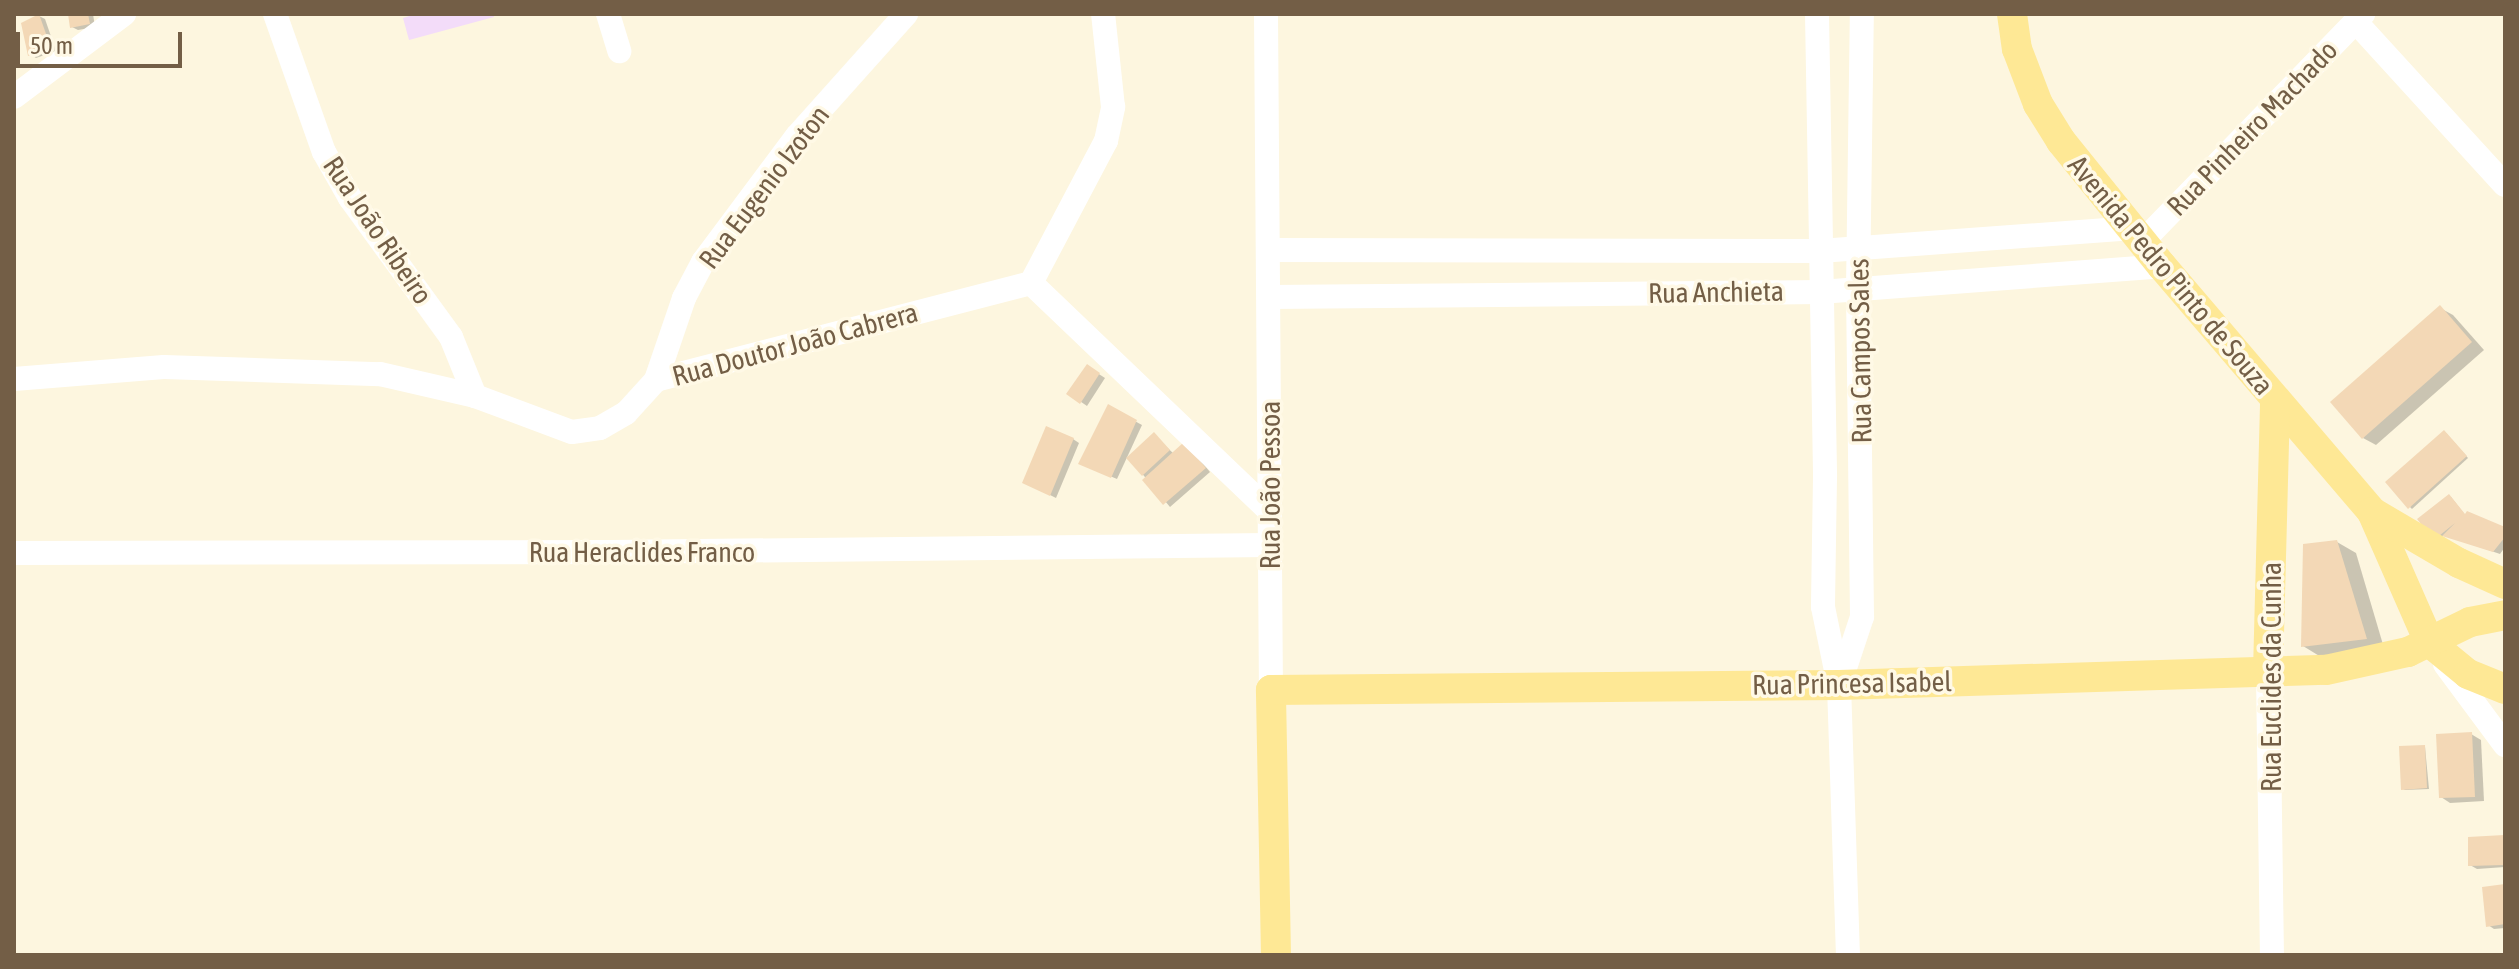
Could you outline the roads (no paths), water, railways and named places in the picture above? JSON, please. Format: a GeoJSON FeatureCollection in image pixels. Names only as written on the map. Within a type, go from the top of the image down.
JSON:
{"type":"FeatureCollection","features":[{"type":"Feature","properties":{"kind":"main road","name":"Avenida Pedro Pinto de Souza"},"geometry":{"type":"LineString","coordinates":[[2012,14],[2017,49],[2038,104],[2061,141],[2136,235],[2372,512],[2429,642]]}},
{"type":"Feature","properties":{"kind":"main road","name":"Rua Euclides da Cunha"},"geometry":{"type":"LineString","coordinates":[[2268,672],[2275,399]]}},
{"type":"Feature","properties":{"kind":"main road","name":"Avenida Pedro Pinto de Souza"},"geometry":{"type":"LineString","coordinates":[[2372,512],[2459,563],[2505,584]]}},
{"type":"Feature","properties":{"kind":"main road","name":"Rua Princesa Isabel"},"geometry":{"type":"LineString","coordinates":[[1271,690],[1839,685],[2326,670],[2373,662],[2429,642],[2470,622],[2505,615]]}},
{"type":"Feature","properties":{"kind":"main road"},"geometry":{"type":"LineString","coordinates":[[2429,642],[2468,674],[2505,689]]}},
{"type":"Feature","properties":{"kind":"main road","name":"Rua João Pessoa"},"geometry":{"type":"LineString","coordinates":[[1271,690],[1276,955]]}},
{"type":"Feature","properties":{"kind":"street"},"geometry":{"type":"LineString","coordinates":[[14,97],[62,64],[124,14]]}},
{"type":"Feature","properties":{"kind":"street","name":"Rua João Ribeiro"},"geometry":{"type":"LineString","coordinates":[[275,14],[324,152],[350,198],[451,337],[475,396]]}},
{"type":"Feature","properties":{"kind":"street"},"geometry":{"type":"LineString","coordinates":[[608,14],[619,51]]}},
{"type":"Feature","properties":{"kind":"street","name":"Rua Eugenio Izoton"},"geometry":{"type":"LineString","coordinates":[[656,380],[684,298],[703,262],[797,136],[906,14]]}},
{"type":"Feature","properties":{"kind":"street"},"geometry":{"type":"LineString","coordinates":[[1103,14],[1113,107],[1106,141],[1031,283],[1270,511]]}},
{"type":"Feature","properties":{"kind":"street","name":"Rua João Pessoa"},"geometry":{"type":"LineString","coordinates":[[1266,14],[1271,690]]}},
{"type":"Feature","properties":{"kind":"street","name":"Rua Campos Sales"},"geometry":{"type":"LineString","coordinates":[[1817,14],[1825,477],[1823,607],[1839,685],[1848,955]]}},
{"type":"Feature","properties":{"kind":"street","name":"Rua Campos Sales"},"geometry":{"type":"LineString","coordinates":[[1839,685],[1862,617],[1858,247],[1862,14]]}},
{"type":"Feature","properties":{"kind":"street"},"geometry":{"type":"LineString","coordinates":[[2359,17],[2505,185]]}},
{"type":"Feature","properties":{"kind":"street","name":"Rua Pinheiro Machado"},"geometry":{"type":"LineString","coordinates":[[2136,235],[2359,17]]}},
{"type":"Feature","properties":{"kind":"street"},"geometry":{"type":"LineString","coordinates":[[14,81],[62,64]]}},
{"type":"Feature","properties":{"kind":"street","name":"Rua Anchieta"},"geometry":{"type":"LineString","coordinates":[[1269,250],[1820,251],[2136,235]]}},
{"type":"Feature","properties":{"kind":"street"},"geometry":{"type":"LineString","coordinates":[[1549,251],[1551,294]]}},
{"type":"Feature","properties":{"kind":"street","name":"Rua Anchieta"},"geometry":{"type":"LineString","coordinates":[[1269,297],[1820,292],[2162,266]]}},
{"type":"Feature","properties":{"kind":"street","name":"Rua Doutor João Cabrera"},"geometry":{"type":"LineString","coordinates":[[14,379],[164,367],[364,373],[475,396],[572,432],[600,428],[626,413],[656,380],[1031,283]]}},
{"type":"Feature","properties":{"kind":"street"},"geometry":{"type":"LineString","coordinates":[[1825,477],[1861,476]]}},
{"type":"Feature","properties":{"kind":"street","name":"Rua Heraclides Franco"},"geometry":{"type":"LineString","coordinates":[[14,553],[611,552],[1270,545]]}},
{"type":"Feature","properties":{"kind":"street"},"geometry":{"type":"LineString","coordinates":[[2429,642],[2505,745]]}},
{"type":"Feature","properties":{"kind":"street","name":"Rua Euclides da Cunha"},"geometry":{"type":"LineString","coordinates":[[2268,672],[2272,955]]}}]}
